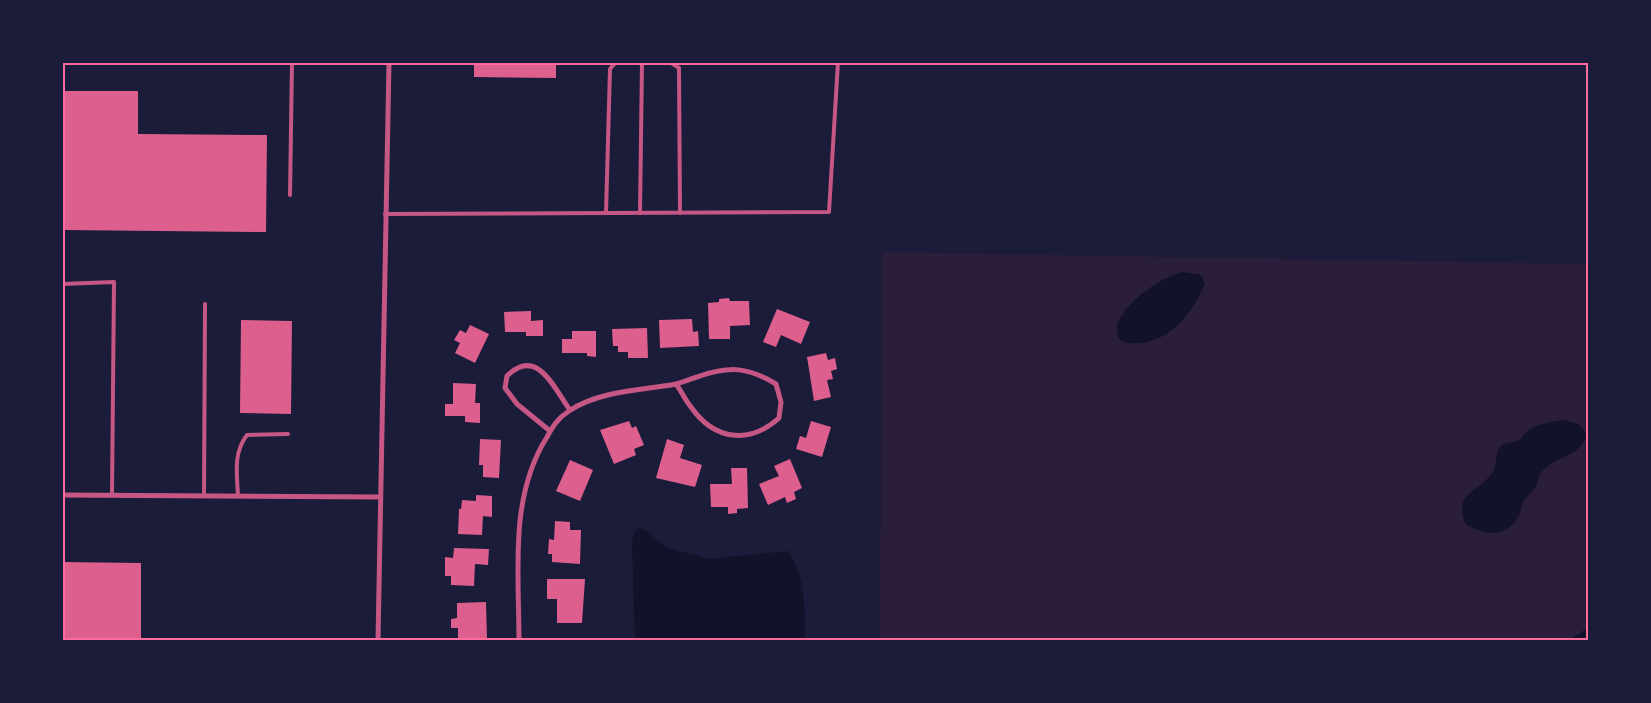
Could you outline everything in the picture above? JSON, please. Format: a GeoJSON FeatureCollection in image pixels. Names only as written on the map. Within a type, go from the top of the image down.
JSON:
{"type":"FeatureCollection","features":[{"type":"Feature","properties":{"kind":"street"},"geometry":{"type":"LineString","coordinates":[[378,640],[388,62]]}},
{"type":"Feature","properties":{"kind":"street"},"geometry":{"type":"LineString","coordinates":[[550,431],[517,404],[505,388],[506,376],[515,368],[529,364],[543,371],[570,410]]}},
{"type":"Feature","properties":{"kind":"street"},"geometry":{"type":"LineString","coordinates":[[519,640],[519,534],[525,485],[536,453],[557,420],[570,410],[617,393],[676,384],[725,369],[757,372],[776,384],[781,402],[779,418],[766,430],[750,436],[727,434],[710,426],[691,407],[676,384]]}},
{"type":"Feature","properties":{"kind":"street"},"geometry":{"type":"LineString","coordinates":[[62,495],[379,497]]}},
{"type":"Feature","properties":{"kind":"lane"},"geometry":{"type":"LineString","coordinates":[[290,195],[292,62]]}},
{"type":"Feature","properties":{"kind":"lane"},"geometry":{"type":"LineString","coordinates":[[606,213],[610,69],[616,62]]}},
{"type":"Feature","properties":{"kind":"lane"},"geometry":{"type":"LineString","coordinates":[[640,213],[642,62]]}},
{"type":"Feature","properties":{"kind":"lane"},"geometry":{"type":"LineString","coordinates":[[670,62],[679,68],[680,213]]}},
{"type":"Feature","properties":{"kind":"lane"},"geometry":{"type":"LineString","coordinates":[[385,214],[829,212],[838,62]]}},
{"type":"Feature","properties":{"kind":"lane"},"geometry":{"type":"LineString","coordinates":[[62,284],[114,282],[112,495]]}},
{"type":"Feature","properties":{"kind":"lane"},"geometry":{"type":"LineString","coordinates":[[204,496],[205,304]]}},
{"type":"Feature","properties":{"kind":"lane"},"geometry":{"type":"LineString","coordinates":[[238,496],[237,454],[240,443],[247,435],[288,434]]}},
{"type":"Feature","properties":{"kind":"shaded area"},"geometry":{"type":"Polygon","coordinates":[[[882,252],[1588,264],[1588,640],[880,640],[882,252]]]}},
{"type":"Feature","properties":{"kind":"shaded area"},"geometry":{"type":"Polygon","coordinates":[[[1182,272],[1201,275],[1205,283],[1192,308],[1174,329],[1151,341],[1123,342],[1118,338],[1118,322],[1129,306],[1164,279],[1182,272]]]}},
{"type":"Feature","properties":{"kind":"shaded area"},"geometry":{"type":"Polygon","coordinates":[[[1563,420],[1578,424],[1587,436],[1578,449],[1553,463],[1541,473],[1536,487],[1523,502],[1520,513],[1510,527],[1497,533],[1490,533],[1466,525],[1462,514],[1462,505],[1465,498],[1489,477],[1495,466],[1498,450],[1506,443],[1519,440],[1529,429],[1563,420]]]}},
{"type":"Feature","properties":{"kind":"shaded area"},"geometry":{"type":"Polygon","coordinates":[[[639,528],[645,530],[667,548],[709,559],[788,551],[794,561],[801,582],[805,606],[805,640],[635,640],[632,543],[634,532],[639,528]]]}},
{"type":"Feature","properties":{"kind":"shaded area"},"geometry":{"type":"Polygon","coordinates":[[[1588,628],[1588,640],[1569,640],[1588,628]]]}},
{"type":"Feature","properties":{"kind":"building"},"geometry":{"type":"Polygon","coordinates":[[[474,62],[556,62],[556,78],[474,77],[474,62]]]}},
{"type":"Feature","properties":{"kind":"building"},"geometry":{"type":"Polygon","coordinates":[[[62,91],[138,91],[138,134],[267,135],[266,232],[62,230],[62,91]]]}},
{"type":"Feature","properties":{"kind":"building"},"geometry":{"type":"Polygon","coordinates":[[[729,298],[730,301],[749,301],[750,325],[730,326],[730,339],[709,339],[708,303],[719,302],[719,299],[729,298]]]}},
{"type":"Feature","properties":{"kind":"building"},"geometry":{"type":"Polygon","coordinates":[[[777,309],[810,322],[801,344],[781,335],[776,347],[763,342],[777,309]]]}},
{"type":"Feature","properties":{"kind":"building"},"geometry":{"type":"Polygon","coordinates":[[[531,311],[531,321],[543,320],[543,336],[526,336],[526,332],[505,332],[504,312],[531,311]]]}},
{"type":"Feature","properties":{"kind":"building"},"geometry":{"type":"Polygon","coordinates":[[[692,319],[693,332],[698,331],[699,346],[660,348],[659,320],[692,319]]]}},
{"type":"Feature","properties":{"kind":"building"},"geometry":{"type":"Polygon","coordinates":[[[241,320],[292,321],[291,414],[240,413],[241,320]]]}},
{"type":"Feature","properties":{"kind":"building"},"geometry":{"type":"Polygon","coordinates":[[[470,325],[489,334],[475,363],[455,353],[460,343],[454,340],[460,330],[466,333],[470,325]]]}},
{"type":"Feature","properties":{"kind":"building"},"geometry":{"type":"Polygon","coordinates":[[[647,328],[648,358],[628,358],[628,352],[618,352],[618,346],[613,346],[612,329],[647,328]]]}},
{"type":"Feature","properties":{"kind":"building"},"geometry":{"type":"Polygon","coordinates":[[[572,331],[596,331],[596,357],[587,356],[587,353],[562,353],[562,339],[572,339],[572,331]]]}},
{"type":"Feature","properties":{"kind":"building"},"geometry":{"type":"Polygon","coordinates":[[[826,353],[828,360],[835,358],[837,369],[831,371],[833,379],[827,380],[831,397],[814,401],[807,357],[826,353]]]}},
{"type":"Feature","properties":{"kind":"building"},"geometry":{"type":"Polygon","coordinates":[[[453,383],[476,384],[475,403],[480,403],[480,423],[465,422],[465,416],[445,416],[445,404],[453,404],[453,383]]]}},
{"type":"Feature","properties":{"kind":"building"},"geometry":{"type":"Polygon","coordinates":[[[629,421],[632,428],[636,426],[644,445],[634,449],[636,455],[614,464],[600,430],[629,421]]]}},
{"type":"Feature","properties":{"kind":"building"},"geometry":{"type":"Polygon","coordinates":[[[811,421],[831,427],[822,457],[796,449],[800,436],[806,438],[811,421]]]}},
{"type":"Feature","properties":{"kind":"building"},"geometry":{"type":"Polygon","coordinates":[[[480,439],[501,440],[499,478],[483,477],[483,465],[479,465],[480,439]]]}},
{"type":"Feature","properties":{"kind":"building"},"geometry":{"type":"Polygon","coordinates":[[[667,439],[684,445],[680,458],[702,465],[695,487],[656,478],[667,439]]]}},
{"type":"Feature","properties":{"kind":"building"},"geometry":{"type":"Polygon","coordinates":[[[790,459],[802,488],[794,492],[796,499],[787,503],[785,497],[768,505],[759,484],[779,476],[774,466],[790,459]]]}},
{"type":"Feature","properties":{"kind":"building"},"geometry":{"type":"Polygon","coordinates":[[[570,460],[593,470],[580,501],[556,491],[570,460]]]}},
{"type":"Feature","properties":{"kind":"building"},"geometry":{"type":"Polygon","coordinates":[[[731,468],[747,468],[748,508],[737,509],[737,513],[728,514],[728,507],[711,507],[710,484],[732,484],[731,468]]]}},
{"type":"Feature","properties":{"kind":"building"},"geometry":{"type":"Polygon","coordinates":[[[476,495],[492,496],[492,517],[483,516],[482,535],[458,534],[459,509],[461,509],[462,500],[476,501],[476,495]]]}},
{"type":"Feature","properties":{"kind":"building"},"geometry":{"type":"Polygon","coordinates":[[[555,521],[570,522],[570,530],[581,530],[580,564],[552,562],[552,554],[548,554],[549,539],[554,540],[555,521]]]}},
{"type":"Feature","properties":{"kind":"building"},"geometry":{"type":"Polygon","coordinates":[[[454,548],[489,549],[488,565],[475,564],[474,586],[451,585],[451,576],[445,576],[445,557],[453,558],[454,548]]]}},
{"type":"Feature","properties":{"kind":"building"},"geometry":{"type":"Polygon","coordinates":[[[62,562],[141,563],[141,640],[62,640],[62,562]]]}},
{"type":"Feature","properties":{"kind":"building"},"geometry":{"type":"Polygon","coordinates":[[[547,579],[585,579],[582,623],[557,623],[557,599],[547,599],[547,579]]]}},
{"type":"Feature","properties":{"kind":"building"},"geometry":{"type":"Polygon","coordinates":[[[486,602],[487,640],[458,640],[458,628],[451,628],[451,619],[457,618],[457,603],[486,602]]]}}]}
